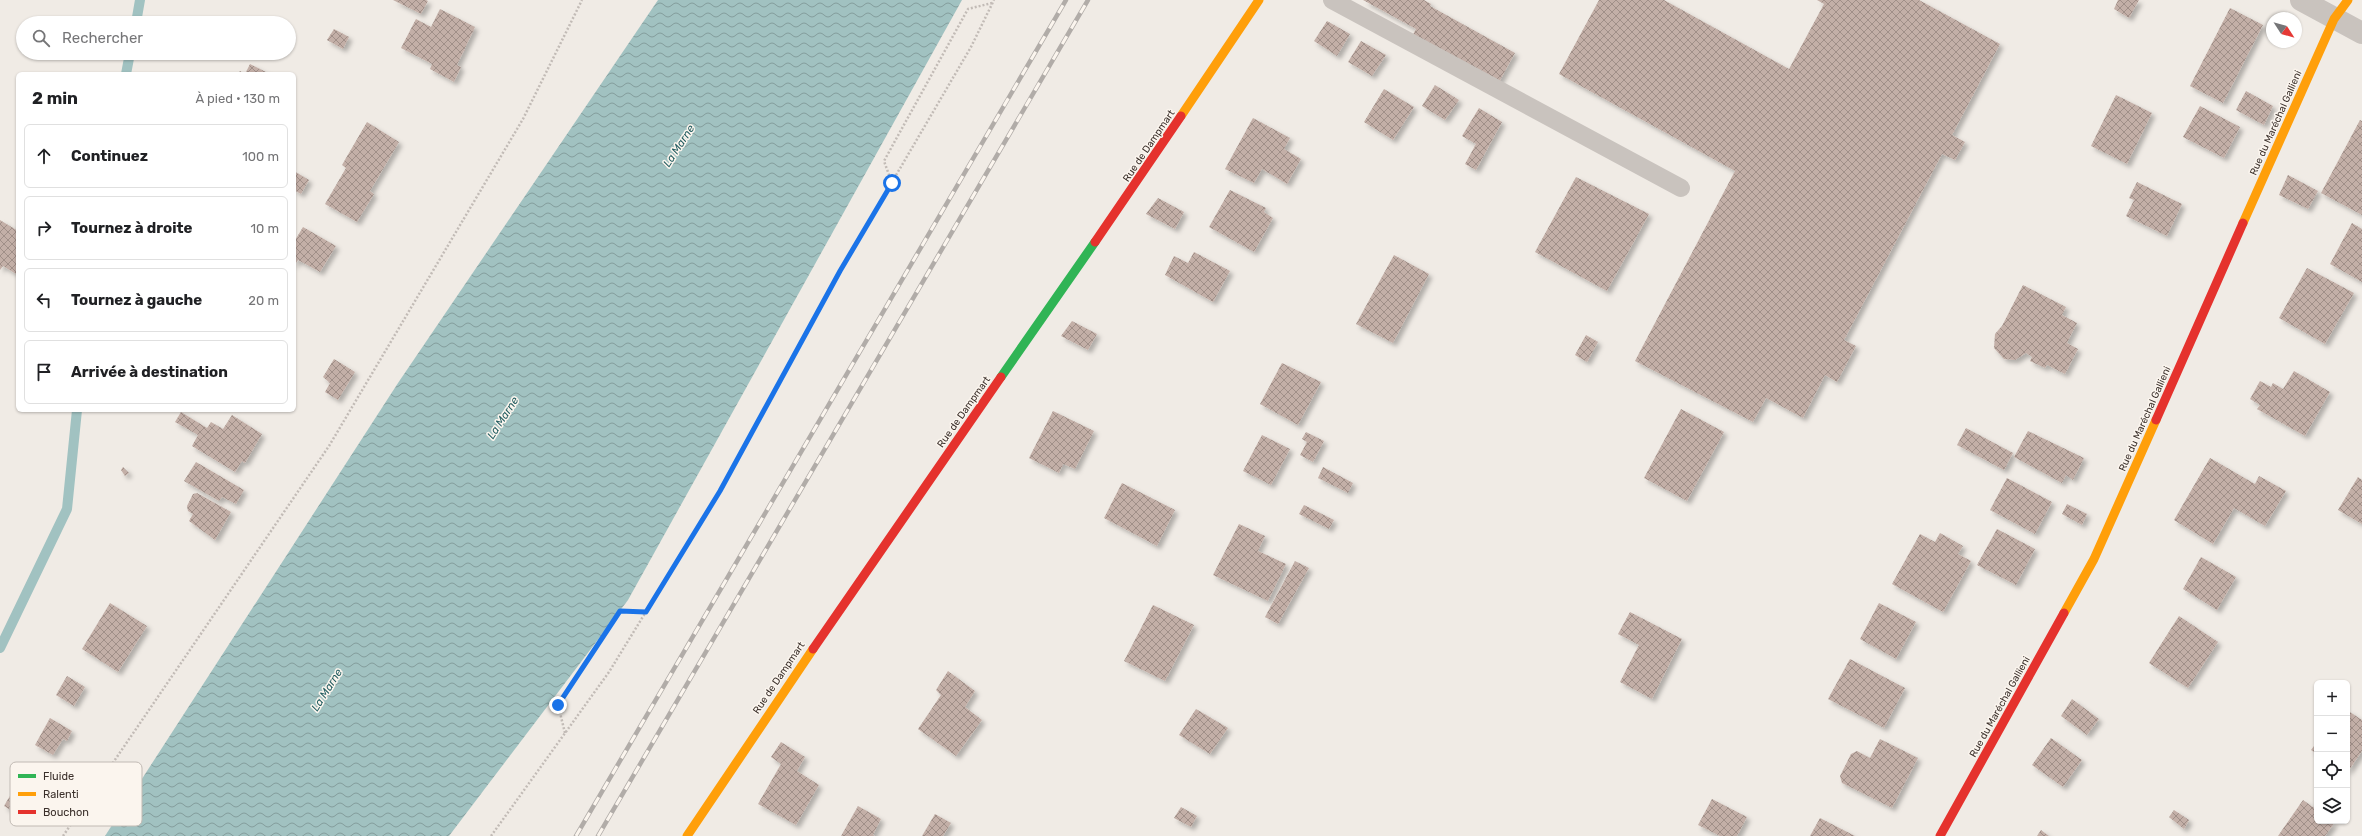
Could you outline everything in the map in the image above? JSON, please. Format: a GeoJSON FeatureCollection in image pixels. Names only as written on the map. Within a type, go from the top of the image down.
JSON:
{"type":"FeatureCollection","features":[{"type":"Feature","properties":{"kind":"street","name":"Rue de Dampmart"},"geometry":{"type":"LineString","coordinates":[[687,836],[842,605],[1146,169],[1259,0]]}},
{"type":"Feature","properties":{"kind":"street"},"geometry":{"type":"LineString","coordinates":[[2301,0],[2362,33]]}},
{"type":"Feature","properties":{"kind":"street","name":"Rue du Maréchal Gallieni"},"geometry":{"type":"LineString","coordinates":[[1940,836],[2094,559],[2334,19],[2348,0]]}},
{"type":"Feature","properties":{"kind":"lane"},"geometry":{"type":"LineString","coordinates":[[1332,0],[1681,188]]}},
{"type":"Feature","properties":{"kind":"path"},"geometry":{"type":"LineString","coordinates":[[113,762],[328,446],[523,119],[582,0]]}},
{"type":"Feature","properties":{"kind":"path"},"geometry":{"type":"LineString","coordinates":[[892,183],[884,161],[968,9],[994,2]]}},
{"type":"Feature","properties":{"kind":"path"},"geometry":{"type":"LineString","coordinates":[[491,836],[609,672],[720,491],[840,271],[971,48],[994,2]]}},
{"type":"Feature","properties":{"kind":"path"},"geometry":{"type":"LineString","coordinates":[[565,733],[558,705],[620,611],[646,612]]}},
{"type":"Feature","properties":{"kind":"path"},"geometry":{"type":"LineString","coordinates":[[63,836],[70,826]]}},
{"type":"Feature","properties":{"kind":"water","name":"La Marne"},"geometry":{"type":"Polygon","coordinates":[[[658,0],[962,0],[628,600],[449,836],[105,836],[111,826],[142,826],[142,779],[398,383],[658,0]]]}},
{"type":"Feature","properties":{"kind":"building"},"geometry":{"type":"Polygon","coordinates":[[[393,0],[426,0],[428,1],[421,14],[393,0]]]}},
{"type":"Feature","properties":{"kind":"building"},"geometry":{"type":"Polygon","coordinates":[[[1363,0],[1424,0],[1431,4],[1430,6],[1515,53],[1499,82],[1412,36],[1416,29],[1363,0]]]}},
{"type":"Feature","properties":{"kind":"building"},"geometry":{"type":"Polygon","coordinates":[[[1599,0],[1664,0],[1789,69],[1824,4],[1817,0],[1919,0],[2000,44],[1952,135],[1965,142],[1955,160],[1942,154],[1844,340],[1856,346],[1837,382],[1825,375],[1803,418],[1766,398],[1753,422],[1635,361],[1735,171],[1559,74],[1599,0]]]}},
{"type":"Feature","properties":{"kind":"building"},"geometry":{"type":"Polygon","coordinates":[[[2118,0],[2139,0],[2129,18],[2114,9],[2118,0]]]}},
{"type":"Feature","properties":{"kind":"building"},"geometry":{"type":"Polygon","coordinates":[[[2230,8],[2263,25],[2223,103],[2190,86],[2230,8]]]}},
{"type":"Feature","properties":{"kind":"building"},"geometry":{"type":"Polygon","coordinates":[[[440,9],[475,27],[457,65],[461,67],[454,82],[430,69],[432,64],[401,48],[416,19],[431,27],[440,9]]]}},
{"type":"Feature","properties":{"kind":"building"},"geometry":{"type":"Polygon","coordinates":[[[1327,21],[1350,34],[1337,56],[1314,41],[1327,21]]]}},
{"type":"Feature","properties":{"kind":"building"},"geometry":{"type":"Polygon","coordinates":[[[334,29],[349,37],[343,49],[327,40],[334,29]]]}},
{"type":"Feature","properties":{"kind":"building"},"geometry":{"type":"Polygon","coordinates":[[[1361,41],[1386,55],[1372,76],[1348,62],[1361,41]]]}},
{"type":"Feature","properties":{"kind":"building"},"geometry":{"type":"Polygon","coordinates":[[[250,64],[266,72],[246,72],[250,64]]]}},
{"type":"Feature","properties":{"kind":"building"},"geometry":{"type":"Polygon","coordinates":[[[1435,85],[1459,100],[1445,120],[1422,106],[1435,85]]]}},
{"type":"Feature","properties":{"kind":"building"},"geometry":{"type":"Polygon","coordinates":[[[1384,89],[1414,107],[1393,140],[1364,122],[1384,89]]]}},
{"type":"Feature","properties":{"kind":"building"},"geometry":{"type":"Polygon","coordinates":[[[2246,91],[2273,106],[2264,125],[2236,110],[2246,91]]]}},
{"type":"Feature","properties":{"kind":"building"},"geometry":{"type":"Polygon","coordinates":[[[2116,95],[2152,113],[2127,164],[2091,146],[2116,95]]]}},
{"type":"Feature","properties":{"kind":"building"},"geometry":{"type":"Polygon","coordinates":[[[2200,106],[2240,127],[2224,158],[2183,137],[2200,106]]]}},
{"type":"Feature","properties":{"kind":"building"},"geometry":{"type":"Polygon","coordinates":[[[1479,108],[1502,122],[1476,170],[1465,164],[1476,144],[1462,136],[1479,108]]]}},
{"type":"Feature","properties":{"kind":"building"},"geometry":{"type":"Polygon","coordinates":[[[1253,118],[1290,138],[1284,149],[1301,159],[1287,184],[1262,169],[1254,183],[1225,169],[1253,118]]]}},
{"type":"Feature","properties":{"kind":"building"},"geometry":{"type":"Polygon","coordinates":[[[2360,120],[2362,121],[2362,215],[2321,193],[2360,120]]]}},
{"type":"Feature","properties":{"kind":"building"},"geometry":{"type":"Polygon","coordinates":[[[367,122],[399,142],[370,191],[374,194],[357,222],[325,204],[346,168],[342,165],[367,122]]]}},
{"type":"Feature","properties":{"kind":"building"},"geometry":{"type":"Polygon","coordinates":[[[296,172],[309,180],[301,194],[296,191],[296,172]]]}},
{"type":"Feature","properties":{"kind":"building"},"geometry":{"type":"Polygon","coordinates":[[[2288,175],[2318,191],[2308,209],[2279,195],[2288,175]]]}},
{"type":"Feature","properties":{"kind":"building"},"geometry":{"type":"Polygon","coordinates":[[[1576,177],[1649,214],[1607,291],[1535,252],[1576,177]]]}},
{"type":"Feature","properties":{"kind":"building"},"geometry":{"type":"Polygon","coordinates":[[[2137,182],[2182,204],[2167,236],[2126,216],[2134,200],[2129,198],[2137,182]]]}},
{"type":"Feature","properties":{"kind":"building"},"geometry":{"type":"Polygon","coordinates":[[[1230,190],[1266,208],[1264,212],[1273,218],[1254,252],[1209,227],[1230,190]]]}},
{"type":"Feature","properties":{"kind":"building"},"geometry":{"type":"Polygon","coordinates":[[[1158,198],[1184,212],[1175,229],[1146,214],[1158,198]]]}},
{"type":"Feature","properties":{"kind":"building"},"geometry":{"type":"Polygon","coordinates":[[[0,220],[16,230],[16,274],[3,266],[0,270],[0,220]]]}},
{"type":"Feature","properties":{"kind":"building"},"geometry":{"type":"Polygon","coordinates":[[[2352,223],[2362,229],[2362,282],[2330,264],[2352,223]]]}},
{"type":"Feature","properties":{"kind":"building"},"geometry":{"type":"Polygon","coordinates":[[[303,227],[336,246],[320,272],[298,260],[296,263],[296,239],[303,227]]]}},
{"type":"Feature","properties":{"kind":"building"},"geometry":{"type":"Polygon","coordinates":[[[1194,252],[1230,271],[1213,302],[1165,275],[1174,256],[1188,263],[1194,252]]]}},
{"type":"Feature","properties":{"kind":"building"},"geometry":{"type":"Polygon","coordinates":[[[1394,255],[1429,274],[1393,343],[1356,324],[1394,255]]]}},
{"type":"Feature","properties":{"kind":"building"},"geometry":{"type":"Polygon","coordinates":[[[2307,268],[2354,293],[2325,344],[2279,318],[2307,268]]]}},
{"type":"Feature","properties":{"kind":"building"},"geometry":{"type":"Polygon","coordinates":[[[2023,285],[2066,307],[2062,315],[2077,323],[2067,343],[2078,349],[2065,374],[2047,365],[2045,368],[2030,361],[2032,357],[2026,353],[2015,360],[2004,359],[1994,348],[1995,334],[2002,326],[2023,285]]]}},
{"type":"Feature","properties":{"kind":"building"},"geometry":{"type":"Polygon","coordinates":[[[1072,321],[1097,334],[1088,350],[1061,336],[1072,321]]]}},
{"type":"Feature","properties":{"kind":"building"},"geometry":{"type":"Polygon","coordinates":[[[1586,335],[1598,342],[1587,362],[1575,355],[1586,335]]]}},
{"type":"Feature","properties":{"kind":"building"},"geometry":{"type":"Polygon","coordinates":[[[334,359],[355,372],[338,400],[325,392],[330,383],[323,377],[334,359]]]}},
{"type":"Feature","properties":{"kind":"building"},"geometry":{"type":"Polygon","coordinates":[[[1282,363],[1321,382],[1298,425],[1260,404],[1282,363]]]}},
{"type":"Feature","properties":{"kind":"building"},"geometry":{"type":"Polygon","coordinates":[[[2294,371],[2330,392],[2305,436],[2257,409],[2260,405],[2250,399],[2260,381],[2271,387],[2273,383],[2283,389],[2294,371]]]}},
{"type":"Feature","properties":{"kind":"building"},"geometry":{"type":"Polygon","coordinates":[[[1681,409],[1724,432],[1687,501],[1644,478],[1681,409]]]}},
{"type":"Feature","properties":{"kind":"building"},"geometry":{"type":"Polygon","coordinates":[[[1053,411],[1094,431],[1075,469],[1063,464],[1059,473],[1029,458],[1053,411]]]}},
{"type":"Feature","properties":{"kind":"building"},"geometry":{"type":"Polygon","coordinates":[[[181,412],[207,428],[211,422],[223,429],[232,415],[262,434],[245,463],[242,461],[235,472],[192,446],[198,435],[175,422],[181,412]]]}},
{"type":"Feature","properties":{"kind":"building"},"geometry":{"type":"Polygon","coordinates":[[[1966,428],[2013,453],[2004,470],[1957,445],[1966,428]]]}},
{"type":"Feature","properties":{"kind":"building"},"geometry":{"type":"Polygon","coordinates":[[[2028,431],[2084,458],[2073,480],[2066,475],[2062,483],[2014,457],[2028,431]]]}},
{"type":"Feature","properties":{"kind":"building"},"geometry":{"type":"Polygon","coordinates":[[[1306,432],[1324,441],[1313,462],[1300,455],[1307,442],[1302,439],[1306,432]]]}},
{"type":"Feature","properties":{"kind":"building"},"geometry":{"type":"Polygon","coordinates":[[[1262,435],[1290,449],[1271,485],[1243,471],[1262,435]]]}},
{"type":"Feature","properties":{"kind":"building"},"geometry":{"type":"Polygon","coordinates":[[[2210,458],[2255,484],[2259,476],[2286,491],[2265,526],[2234,508],[2213,544],[2174,520],[2210,458]]]}},
{"type":"Feature","properties":{"kind":"building"},"geometry":{"type":"Polygon","coordinates":[[[196,462],[244,490],[236,504],[222,497],[219,501],[184,481],[196,462]]]}},
{"type":"Feature","properties":{"kind":"building"},"geometry":{"type":"Polygon","coordinates":[[[123,467],[129,473],[125,476],[121,470],[123,467]]]}},
{"type":"Feature","properties":{"kind":"building"},"geometry":{"type":"Polygon","coordinates":[[[1323,467],[1353,483],[1348,493],[1318,478],[1323,467]]]}},
{"type":"Feature","properties":{"kind":"building"},"geometry":{"type":"Polygon","coordinates":[[[2358,477],[2362,480],[2362,524],[2338,510],[2358,477]]]}},
{"type":"Feature","properties":{"kind":"building"},"geometry":{"type":"Polygon","coordinates":[[[2007,478],[2052,502],[2035,534],[1990,510],[2007,478]]]}},
{"type":"Feature","properties":{"kind":"building"},"geometry":{"type":"Polygon","coordinates":[[[1122,483],[1175,510],[1157,546],[1104,518],[1122,483]]]}},
{"type":"Feature","properties":{"kind":"building"},"geometry":{"type":"Polygon","coordinates":[[[197,493],[231,512],[215,540],[189,521],[193,514],[188,511],[187,506],[193,494],[197,493]]]}},
{"type":"Feature","properties":{"kind":"building"},"geometry":{"type":"Polygon","coordinates":[[[2067,504],[2087,514],[2082,525],[2062,514],[2067,504]]]}},
{"type":"Feature","properties":{"kind":"building"},"geometry":{"type":"Polygon","coordinates":[[[1304,505],[1334,520],[1329,529],[1299,514],[1304,505]]]}},
{"type":"Feature","properties":{"kind":"building"},"geometry":{"type":"Polygon","coordinates":[[[1239,524],[1265,536],[1258,551],[1286,564],[1268,601],[1213,575],[1239,524]]]}},
{"type":"Feature","properties":{"kind":"building"},"geometry":{"type":"Polygon","coordinates":[[[1997,529],[2035,549],[2016,585],[1977,565],[1997,529]]]}},
{"type":"Feature","properties":{"kind":"building"},"geometry":{"type":"Polygon","coordinates":[[[1940,533],[1963,546],[1958,554],[1971,561],[1943,612],[1892,584],[1920,534],[1935,542],[1940,533]]]}},
{"type":"Feature","properties":{"kind":"building"},"geometry":{"type":"Polygon","coordinates":[[[2201,557],[2236,577],[2217,610],[2183,589],[2201,557]]]}},
{"type":"Feature","properties":{"kind":"building"},"geometry":{"type":"Polygon","coordinates":[[[1295,561],[1309,568],[1278,624],[1265,617],[1295,561]]]}},
{"type":"Feature","properties":{"kind":"building"},"geometry":{"type":"Polygon","coordinates":[[[110,603],[147,626],[118,672],[82,649],[110,603]]]}},
{"type":"Feature","properties":{"kind":"building"},"geometry":{"type":"Polygon","coordinates":[[[1879,603],[1916,622],[1896,659],[1860,639],[1879,603]]]}},
{"type":"Feature","properties":{"kind":"building"},"geometry":{"type":"Polygon","coordinates":[[[1153,605],[1194,625],[1165,681],[1124,661],[1153,605]]]}},
{"type":"Feature","properties":{"kind":"building"},"geometry":{"type":"Polygon","coordinates":[[[1630,612],[1682,639],[1652,699],[1620,682],[1639,645],[1618,634],[1630,612]]]}},
{"type":"Feature","properties":{"kind":"building"},"geometry":{"type":"Polygon","coordinates":[[[2179,616],[2218,642],[2188,688],[2149,663],[2179,616]]]}},
{"type":"Feature","properties":{"kind":"building"},"geometry":{"type":"Polygon","coordinates":[[[1850,659],[1905,688],[1884,728],[1828,699],[1850,659]]]}},
{"type":"Feature","properties":{"kind":"building"},"geometry":{"type":"Polygon","coordinates":[[[948,671],[975,691],[965,707],[982,720],[956,756],[918,729],[941,695],[936,690],[948,671]]]}},
{"type":"Feature","properties":{"kind":"building"},"geometry":{"type":"Polygon","coordinates":[[[67,676],[85,687],[74,706],[56,695],[67,676]]]}},
{"type":"Feature","properties":{"kind":"building"},"geometry":{"type":"Polygon","coordinates":[[[2072,699],[2099,719],[2087,735],[2061,716],[2072,699]]]}},
{"type":"Feature","properties":{"kind":"building"},"geometry":{"type":"Polygon","coordinates":[[[1196,709],[1228,728],[1210,754],[1179,735],[1196,709]]]}},
{"type":"Feature","properties":{"kind":"building"},"geometry":{"type":"Polygon","coordinates":[[[2350,712],[2362,720],[2362,751],[2350,769],[2350,712]]]}},
{"type":"Feature","properties":{"kind":"building"},"geometry":{"type":"Polygon","coordinates":[[[50,718],[72,731],[67,741],[63,739],[53,755],[35,745],[50,718]]]}},
{"type":"Feature","properties":{"kind":"building"},"geometry":{"type":"Polygon","coordinates":[[[2051,738],[2082,760],[2063,787],[2032,765],[2051,738]]]}},
{"type":"Feature","properties":{"kind":"building"},"geometry":{"type":"Polygon","coordinates":[[[1880,739],[1918,758],[1892,808],[1842,783],[1840,776],[1851,754],[1857,751],[1870,758],[1880,739]]]}},
{"type":"Feature","properties":{"kind":"building"},"geometry":{"type":"Polygon","coordinates":[[[781,742],[805,757],[797,771],[819,785],[796,825],[758,804],[781,764],[771,757],[781,742]]]}},
{"type":"Feature","properties":{"kind":"building"},"geometry":{"type":"Polygon","coordinates":[[[10,796],[10,810],[4,806],[10,796]]]}},
{"type":"Feature","properties":{"kind":"building"},"geometry":{"type":"Polygon","coordinates":[[[1712,799],[1747,817],[1737,836],[1720,836],[1698,825],[1712,799]]]}},
{"type":"Feature","properties":{"kind":"building"},"geometry":{"type":"Polygon","coordinates":[[[2303,800],[2314,808],[2314,824],[2334,824],[2325,836],[2278,836],[2303,800]]]}},
{"type":"Feature","properties":{"kind":"building"},"geometry":{"type":"Polygon","coordinates":[[[858,806],[881,819],[873,835],[875,836],[841,836],[858,806]]]}},
{"type":"Feature","properties":{"kind":"building"},"geometry":{"type":"Polygon","coordinates":[[[1181,807],[1197,816],[1191,827],[1174,818],[1181,807]]]}},
{"type":"Feature","properties":{"kind":"building"},"geometry":{"type":"Polygon","coordinates":[[[2174,810],[2189,820],[2184,829],[2169,817],[2174,810]]]}},
{"type":"Feature","properties":{"kind":"building"},"geometry":{"type":"Polygon","coordinates":[[[935,814],[951,823],[943,836],[922,836],[935,814]]]}},
{"type":"Feature","properties":{"kind":"building"},"geometry":{"type":"Polygon","coordinates":[[[1820,818],[1855,836],[1810,836],[1820,818]]]}},
{"type":"Feature","properties":{"kind":"building"},"geometry":{"type":"Polygon","coordinates":[[[2041,830],[2049,836],[2037,836],[2041,830]]]}},
{"type":"Feature","properties":{"kind":"waterway"},"geometry":{"type":"LineString","coordinates":[[137,16],[140,0]]}},
{"type":"Feature","properties":{"kind":"waterway"},"geometry":{"type":"LineString","coordinates":[[126,72],[129,60]]}},
{"type":"Feature","properties":{"kind":"waterway"},"geometry":{"type":"LineString","coordinates":[[0,648],[67,509],[77,412]]}},
{"type":"Feature","properties":{"kind":"railway"},"geometry":{"type":"LineString","coordinates":[[576,836],[1066,0]]}},
{"type":"Feature","properties":{"kind":"railway"},"geometry":{"type":"LineString","coordinates":[[598,836],[1088,0]]}},
{"type":"Feature","properties":{"kind":"traffic: fast"},"geometry":{"type":"LineString","coordinates":[[1001,377],[1095,242]]}},
{"type":"Feature","properties":{"kind":"traffic: slow"},"geometry":{"type":"LineString","coordinates":[[1181,116],[1259,0]]}},
{"type":"Feature","properties":{"kind":"traffic: slow"},"geometry":{"type":"LineString","coordinates":[[2243,223],[2334,19],[2348,0]]}},
{"type":"Feature","properties":{"kind":"traffic: slow"},"geometry":{"type":"LineString","coordinates":[[2064,613],[2094,559],[2156,420]]}},
{"type":"Feature","properties":{"kind":"traffic: slow"},"geometry":{"type":"LineString","coordinates":[[687,836],[813,649]]}},
{"type":"Feature","properties":{"kind":"traffic: jam"},"geometry":{"type":"LineString","coordinates":[[1095,242],[1181,116]]}},
{"type":"Feature","properties":{"kind":"traffic: jam"},"geometry":{"type":"LineString","coordinates":[[2156,420],[2243,223]]}},
{"type":"Feature","properties":{"kind":"traffic: jam"},"geometry":{"type":"LineString","coordinates":[[813,649],[1001,377]]}},
{"type":"Feature","properties":{"kind":"traffic: jam"},"geometry":{"type":"LineString","coordinates":[[1940,836],[2064,613]]}},
{"type":"Feature","properties":{"kind":"route"},"geometry":{"type":"LineString","coordinates":[[558,705],[620,611],[646,612],[720,491],[840,271],[892,183]]}}]}
